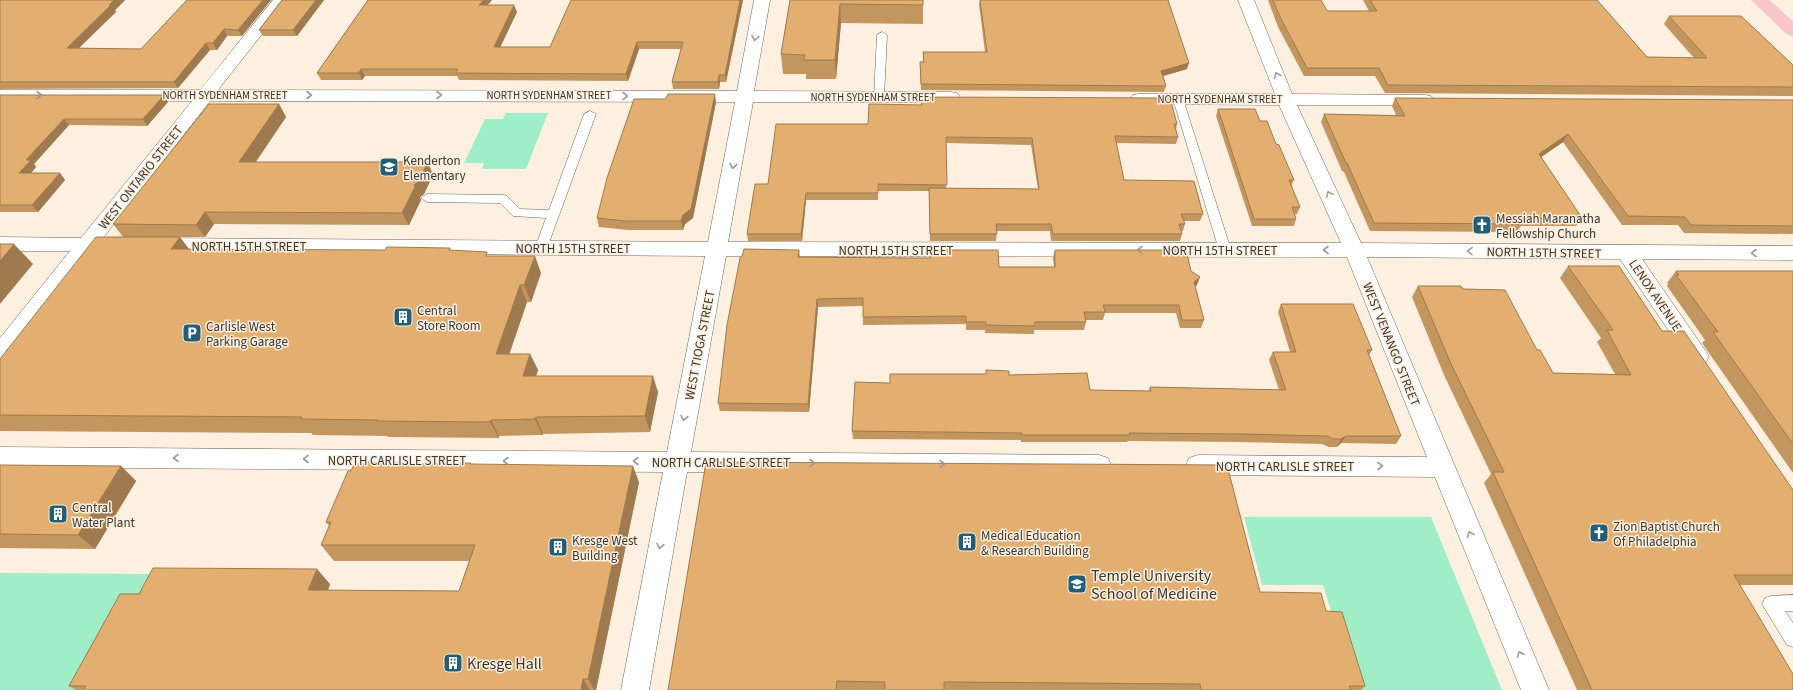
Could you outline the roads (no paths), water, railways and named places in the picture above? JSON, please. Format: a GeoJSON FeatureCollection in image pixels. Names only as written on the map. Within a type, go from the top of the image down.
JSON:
{"type":"FeatureCollection","features":[{"type":"Feature","properties":{"kind":"main road"},"geometry":{"type":"LineString","coordinates":[[1760,0],[1793,31]]}},
{"type":"Feature","properties":{"kind":"street","name":"WEST ONTARIO STREET"},"geometry":{"type":"LineString","coordinates":[[0,354],[204,94],[281,0]]}},
{"type":"Feature","properties":{"kind":"street","name":"WEST TIOGA STREET"},"geometry":{"type":"LineString","coordinates":[[635,690],[675,462],[718,249],[762,0]]}},
{"type":"Feature","properties":{"kind":"street","name":"WEST VENANGO STREET"},"geometry":{"type":"LineString","coordinates":[[1246,0],[1286,100],[1354,250],[1442,467],[1536,690]]}},
{"type":"Feature","properties":{"kind":"street","name":"NORTH SYDENHAM STREET"},"geometry":{"type":"LineString","coordinates":[[0,95],[204,94],[966,98]]}},
{"type":"Feature","properties":{"kind":"street","name":"NORTH SYDENHAM STREET"},"geometry":{"type":"LineString","coordinates":[[1123,98],[1445,100]]}},
{"type":"Feature","properties":{"kind":"street","name":"NORTH 15TH STREET"},"geometry":{"type":"LineString","coordinates":[[0,244],[718,249],[1354,250],[1793,253]]}},
{"type":"Feature","properties":{"kind":"street","name":"LENOX AVENUE"},"geometry":{"type":"LineString","coordinates":[[1628,253],[1708,371]]}},
{"type":"Feature","properties":{"kind":"street","name":"NORTH CARLISLE STREET"},"geometry":{"type":"LineString","coordinates":[[0,457],[1123,465]]}},
{"type":"Feature","properties":{"kind":"street","name":"NORTH CARLISLE STREET"},"geometry":{"type":"LineString","coordinates":[[1179,465],[1442,467]]}},
{"type":"Feature","properties":{"kind":"lane"},"geometry":{"type":"LineString","coordinates":[[879,97],[882,35]]}},
{"type":"Feature","properties":{"kind":"lane"},"geometry":{"type":"LineString","coordinates":[[1178,99],[1225,250]]}},
{"type":"Feature","properties":{"kind":"lane"},"geometry":{"type":"LineString","coordinates":[[541,248],[590,114]]}},
{"type":"Feature","properties":{"kind":"lane"},"geometry":{"type":"LineString","coordinates":[[427,198],[503,199],[517,213],[553,214]]}},
{"type":"Feature","properties":{"kind":"lane"},"geometry":{"type":"LineString","coordinates":[[1793,603],[1771,604],[1793,639]]}},
{"type":"Feature","properties":{"kind":"place","name":"Kenderton Elementary"},"geometry":{"type":"Point","coordinates":[389,167]}},
{"type":"Feature","properties":{"kind":"place","name":"Messiah Maranatha Fellowship Church"},"geometry":{"type":"Point","coordinates":[1482,225]}},
{"type":"Feature","properties":{"kind":"place","name":"Central Store Room"},"geometry":{"type":"Point","coordinates":[403,317]}},
{"type":"Feature","properties":{"kind":"place","name":"Carlisle West Parking Garage"},"geometry":{"type":"Point","coordinates":[192,333]}},
{"type":"Feature","properties":{"kind":"place","name":"Central Water Plant"},"geometry":{"type":"Point","coordinates":[58,514]}},
{"type":"Feature","properties":{"kind":"place","name":"Zion Baptist Church Of Philadelphia"},"geometry":{"type":"Point","coordinates":[1599,533]}},
{"type":"Feature","properties":{"kind":"place","name":"Medical Education & Research Building"},"geometry":{"type":"Point","coordinates":[967,542]}},
{"type":"Feature","properties":{"kind":"place","name":"Kresge West Building"},"geometry":{"type":"Point","coordinates":[558,547]}},
{"type":"Feature","properties":{"kind":"place","name":"Temple University School of Medicine"},"geometry":{"type":"Point","coordinates":[1077,584]}},
{"type":"Feature","properties":{"kind":"place","name":"Kresge Hall"},"geometry":{"type":"Point","coordinates":[453,663]}}]}
